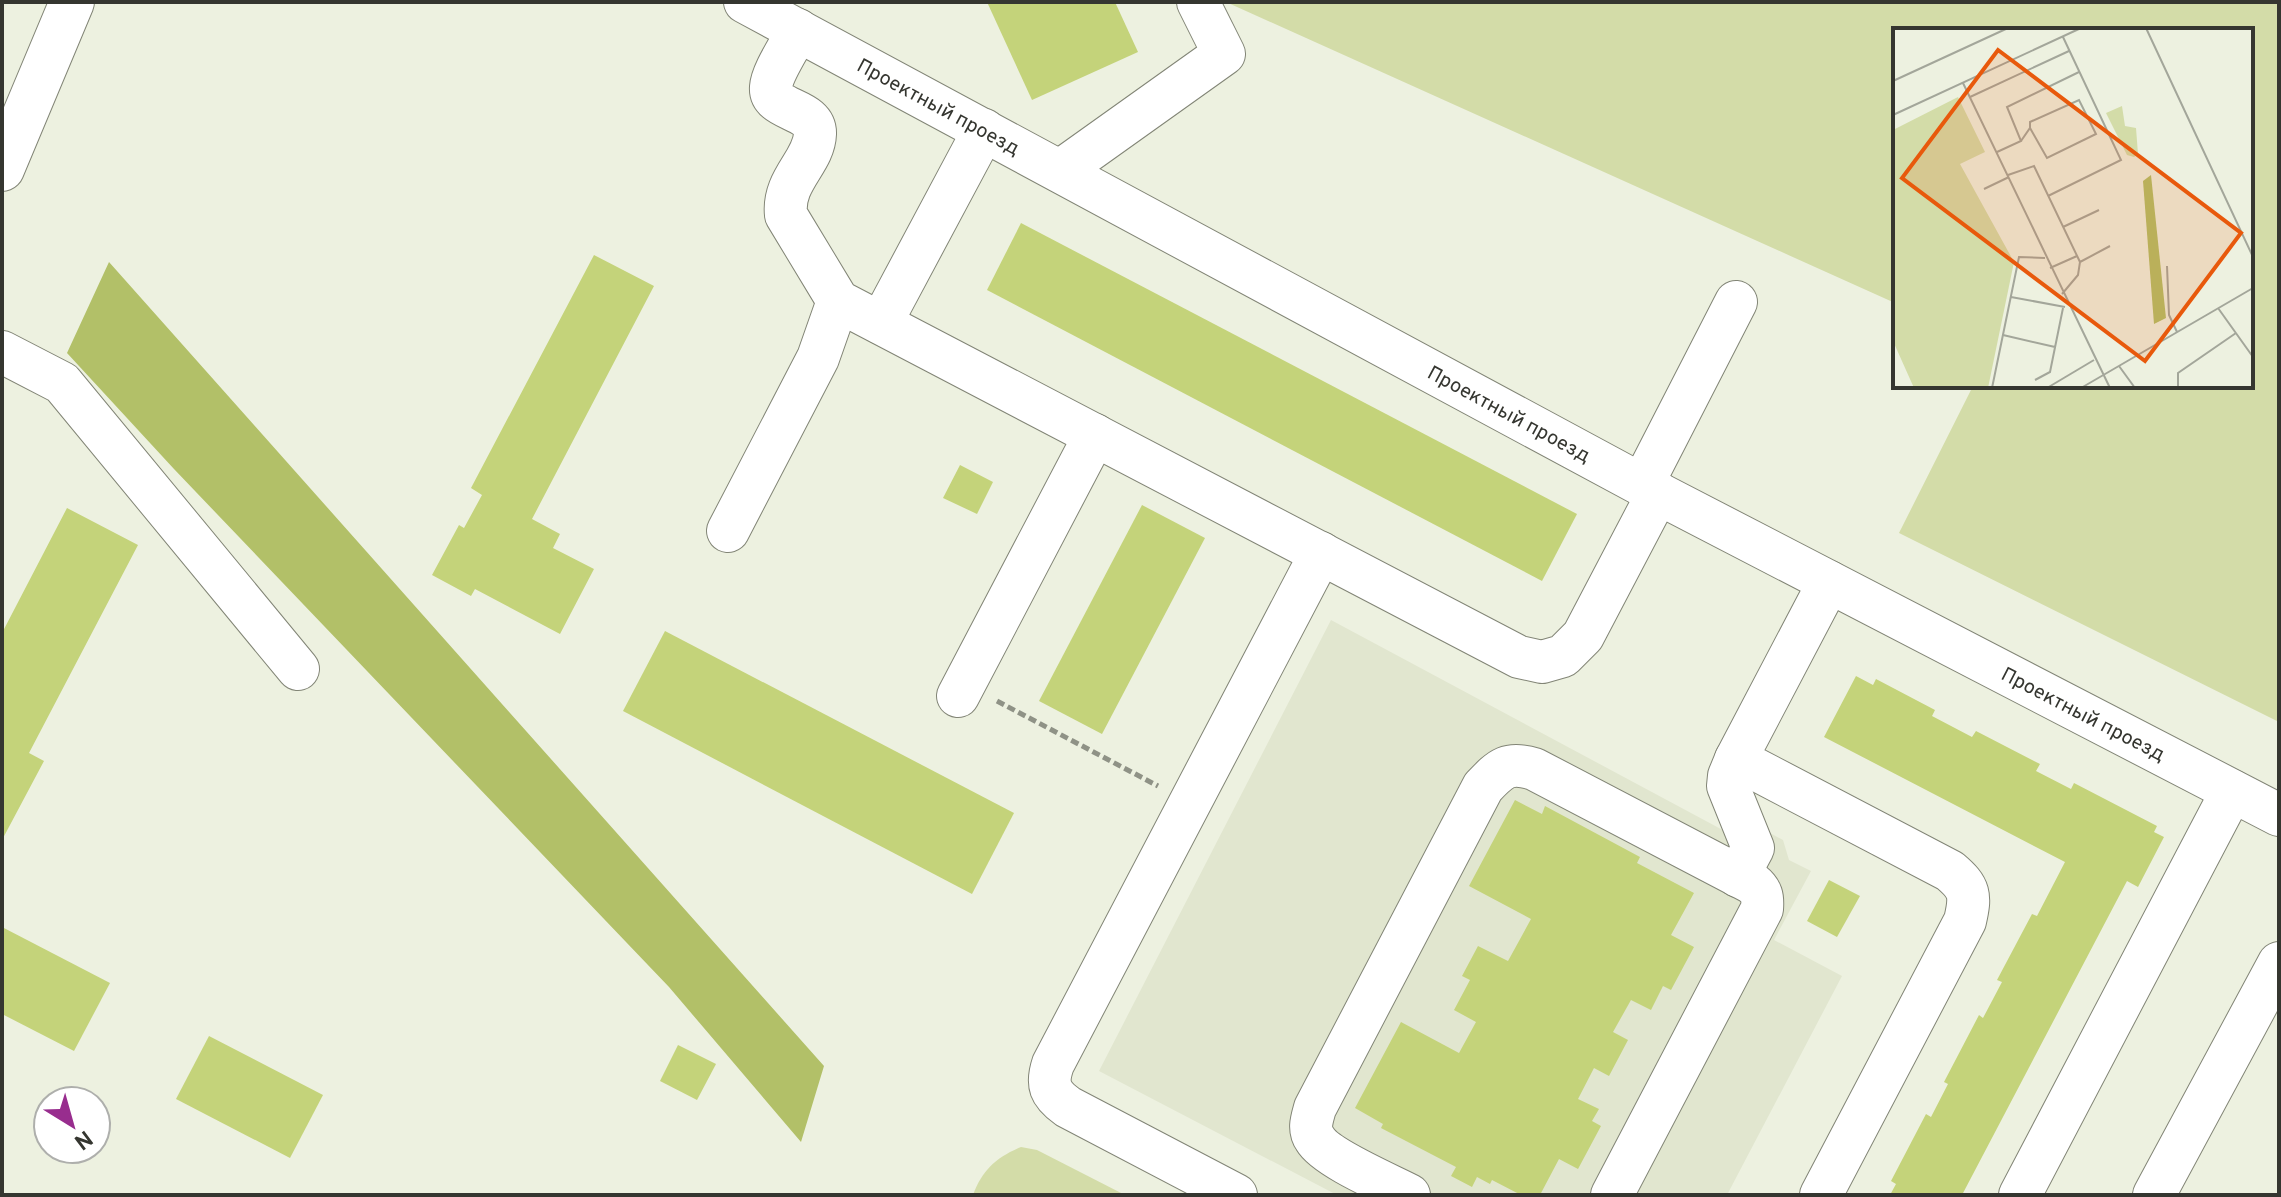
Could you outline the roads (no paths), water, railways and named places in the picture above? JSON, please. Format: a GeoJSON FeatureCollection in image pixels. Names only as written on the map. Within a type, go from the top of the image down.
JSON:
{"type":"FeatureCollection","features":[{"type":"Feature","properties":{"kind":"main road"},"geometry":{"type":"LineString","coordinates":[[2,169],[72,2]]}},
{"type":"Feature","properties":{"kind":"street","name":"Проектный проезд"},"geometry":{"type":"LineString","coordinates":[[745,2],[1650,489],[2279,815]]}},
{"type":"Feature","properties":{"kind":"street"},"geometry":{"type":"LineString","coordinates":[[1060,171],[1224,54],[1198,2]]}},
{"type":"Feature","properties":{"kind":"street"},"geometry":{"type":"LineString","coordinates":[[798,30],[770,90],[774,98],[812,122],[815,131],[813,143],[784,200],[786,215],[838,301],[1519,657],[1542,662],[1563,656],[1583,636],[1736,302]]}},
{"type":"Feature","properties":{"kind":"street"},"geometry":{"type":"LineString","coordinates":[[881,323],[984,130]]}},
{"type":"Feature","properties":{"kind":"street"},"geometry":{"type":"LineString","coordinates":[[728,531],[818,358],[838,301]]}},
{"type":"Feature","properties":{"kind":"street"},"geometry":{"type":"LineString","coordinates":[[2,352],[62,383],[298,669]]}},
{"type":"Feature","properties":{"kind":"street"},"geometry":{"type":"LineString","coordinates":[[961,690],[1095,435]]}},
{"type":"Feature","properties":{"kind":"street"},"geometry":{"type":"LineString","coordinates":[[1236,1195],[1068,1107],[1053,1095],[1048,1080],[1053,1064],[1321,553]]}},
{"type":"Feature","properties":{"kind":"street"},"geometry":{"type":"LineString","coordinates":[[1738,876],[1753,848],[1728,786],[1729,776],[1829,582]]}},
{"type":"Feature","properties":{"kind":"street"},"geometry":{"type":"LineString","coordinates":[[1736,759],[1950,871],[1963,882],[1970,899],[1965,921],[1821,1195]]}},
{"type":"Feature","properties":{"kind":"street"},"geometry":{"type":"LineString","coordinates":[[1409,1195],[1330,1154],[1315,1140],[1310,1125],[1315,1108],[1483,787],[1500,769],[1517,764],[1534,769],[1738,876],[1760,890],[1763,898],[1762,909],[1612,1195]]}},
{"type":"Feature","properties":{"kind":"street"},"geometry":{"type":"LineString","coordinates":[[2020,1195],[2232,791]]}},
{"type":"Feature","properties":{"kind":"street"},"geometry":{"type":"LineString","coordinates":[[2154,1195],[2279,963]]}}]}
